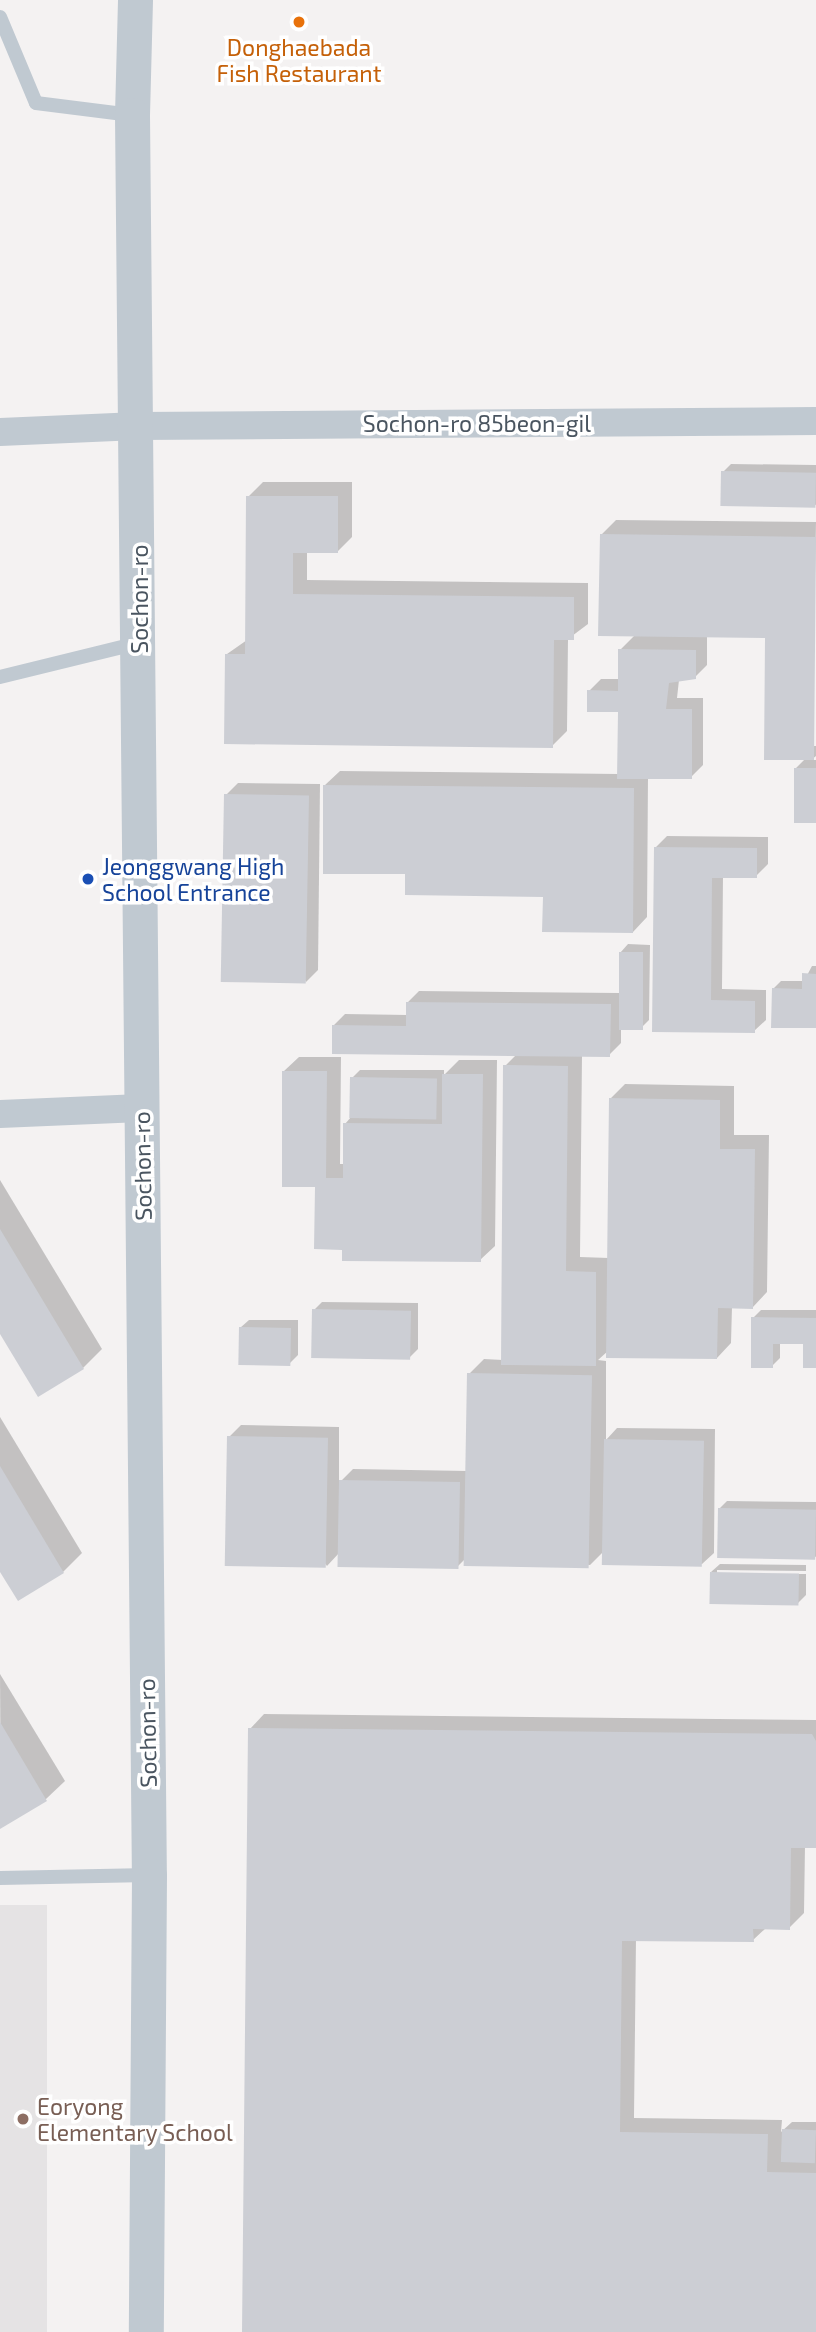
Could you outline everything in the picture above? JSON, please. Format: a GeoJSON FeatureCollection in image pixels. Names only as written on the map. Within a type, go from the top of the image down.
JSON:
{"type":"FeatureCollection","features":[{"type":"Feature","properties":{"kind":"street","name":"Sochon-ro"},"geometry":{"type":"LineString","coordinates":[[135,0],[132,115],[138,426],[141,1108],[149,1875],[146,2332]]}},
{"type":"Feature","properties":{"kind":"street","name":"Sochon-ro 85beon-gil"},"geometry":{"type":"LineString","coordinates":[[0,432],[138,426],[816,421]]}},
{"type":"Feature","properties":{"kind":"street"},"geometry":{"type":"LineString","coordinates":[[0,1114],[141,1108]]}},
{"type":"Feature","properties":{"kind":"lane"},"geometry":{"type":"LineString","coordinates":[[0,17],[36,103],[132,115]]}},
{"type":"Feature","properties":{"kind":"lane"},"geometry":{"type":"LineString","coordinates":[[0,677],[139,642]]}},
{"type":"Feature","properties":{"kind":"lane"},"geometry":{"type":"LineString","coordinates":[[0,1878],[149,1875]]}},
{"type":"Feature","properties":{"kind":"shaded area","name":"Eoryong Elementary School"},"geometry":{"type":"Polygon","coordinates":[[[0,1905],[47,1905],[47,2332],[0,2332],[0,1905]]]}},
{"type":"Feature","properties":{"kind":"building"},"geometry":{"type":"Polygon","coordinates":[[[721,471],[816,473],[815,508],[720,506],[721,471]]]}},
{"type":"Feature","properties":{"kind":"building"},"geometry":{"type":"Polygon","coordinates":[[[246,496],[338,496],[338,553],[293,553],[293,594],[574,597],[574,640],[554,640],[553,748],[224,744],[225,654],[245,654],[246,496]]]}},
{"type":"Feature","properties":{"kind":"building"},"geometry":{"type":"Polygon","coordinates":[[[600,534],[816,537],[814,760],[764,760],[765,638],[598,636],[600,534]]]}},
{"type":"Feature","properties":{"kind":"building"},"geometry":{"type":"Polygon","coordinates":[[[618,649],[696,650],[696,679],[669,683],[666,709],[692,709],[692,779],[617,779],[618,712],[587,712],[587,690],[618,691],[618,649]]]}},
{"type":"Feature","properties":{"kind":"building"},"geometry":{"type":"Polygon","coordinates":[[[794,768],[816,768],[816,823],[794,823],[794,768]]]}},
{"type":"Feature","properties":{"kind":"building"},"geometry":{"type":"Polygon","coordinates":[[[323,785],[634,788],[633,933],[542,932],[543,897],[405,895],[405,874],[323,874],[323,785]]]}},
{"type":"Feature","properties":{"kind":"building"},"geometry":{"type":"Polygon","coordinates":[[[224,794],[309,795],[306,983],[221,982],[224,794]]]}},
{"type":"Feature","properties":{"kind":"building"},"geometry":{"type":"Polygon","coordinates":[[[654,847],[757,848],[757,878],[712,878],[711,1000],[755,1001],[755,1033],[652,1032],[654,847]]]}},
{"type":"Feature","properties":{"kind":"building"},"geometry":{"type":"Polygon","coordinates":[[[619,952],[643,952],[643,1030],[619,1030],[619,952]]]}},
{"type":"Feature","properties":{"kind":"building"},"geometry":{"type":"Polygon","coordinates":[[[802,973],[816,974],[816,1028],[771,1028],[772,988],[802,989],[802,973]]]}},
{"type":"Feature","properties":{"kind":"building"},"geometry":{"type":"Polygon","coordinates":[[[406,1002],[611,1004],[610,1057],[332,1054],[332,1025],[406,1026],[406,1002]]]}},
{"type":"Feature","properties":{"kind":"building"},"geometry":{"type":"Polygon","coordinates":[[[503,1065],[568,1066],[566,1271],[596,1272],[596,1366],[501,1365],[503,1065]]]}},
{"type":"Feature","properties":{"kind":"building"},"geometry":{"type":"Polygon","coordinates":[[[282,1071],[327,1071],[326,1178],[343,1178],[343,1123],[442,1124],[442,1074],[483,1074],[481,1262],[342,1261],[342,1250],[314,1249],[315,1187],[282,1187],[282,1071]]]}},
{"type":"Feature","properties":{"kind":"building"},"geometry":{"type":"Polygon","coordinates":[[[350,1077],[437,1079],[436,1120],[349,1118],[350,1077]]]}},
{"type":"Feature","properties":{"kind":"building"},"geometry":{"type":"Polygon","coordinates":[[[609,1098],[720,1100],[720,1149],[755,1149],[753,1309],[718,1308],[717,1359],[606,1358],[609,1098]]]}},
{"type":"Feature","properties":{"kind":"building"},"geometry":{"type":"Polygon","coordinates":[[[0,1229],[84,1369],[38,1397],[0,1334],[0,1229]]]}},
{"type":"Feature","properties":{"kind":"building"},"geometry":{"type":"Polygon","coordinates":[[[312,1309],[411,1311],[410,1360],[311,1358],[312,1309]]]}},
{"type":"Feature","properties":{"kind":"building"},"geometry":{"type":"Polygon","coordinates":[[[751,1317],[816,1318],[816,1368],[803,1368],[803,1344],[773,1344],[773,1368],[751,1368],[751,1317]]]}},
{"type":"Feature","properties":{"kind":"building"},"geometry":{"type":"Polygon","coordinates":[[[239,1327],[291,1328],[290,1366],[238,1365],[239,1327]]]}},
{"type":"Feature","properties":{"kind":"building"},"geometry":{"type":"Polygon","coordinates":[[[467,1373],[592,1375],[589,1568],[464,1566],[467,1373]]]}},
{"type":"Feature","properties":{"kind":"building"},"geometry":{"type":"Polygon","coordinates":[[[227,1436],[328,1438],[326,1568],[225,1566],[227,1436]]]}},
{"type":"Feature","properties":{"kind":"building"},"geometry":{"type":"Polygon","coordinates":[[[604,1439],[704,1441],[702,1567],[602,1565],[604,1439]]]}},
{"type":"Feature","properties":{"kind":"building"},"geometry":{"type":"Polygon","coordinates":[[[0,1466],[64,1573],[18,1601],[0,1572],[0,1466]]]}},
{"type":"Feature","properties":{"kind":"building"},"geometry":{"type":"Polygon","coordinates":[[[339,1480],[460,1482],[458,1569],[337,1567],[339,1480]]]}},
{"type":"Feature","properties":{"kind":"building"},"geometry":{"type":"Polygon","coordinates":[[[718,1508],[816,1510],[815,1560],[717,1558],[718,1508]]]}},
{"type":"Feature","properties":{"kind":"building"},"geometry":{"type":"Polygon","coordinates":[[[710,1572],[799,1574],[798,1606],[709,1604],[710,1572]]]}},
{"type":"Feature","properties":{"kind":"building"},"geometry":{"type":"Polygon","coordinates":[[[0,1722],[47,1801],[0,1829],[0,1722]]]}},
{"type":"Feature","properties":{"kind":"building"},"geometry":{"type":"Polygon","coordinates":[[[248,1728],[812,1734],[816,1741],[816,1848],[791,1848],[790,1930],[753,1929],[754,1942],[622,1941],[620,2132],[768,2134],[767,2172],[816,2173],[816,2332],[242,2332],[248,1728]]]}},
{"type":"Feature","properties":{"kind":"building"},"geometry":{"type":"Polygon","coordinates":[[[782,2129],[816,2130],[815,2163],[781,2162],[782,2129]]]}},
{"type":"Feature","properties":{"kind":"place","name":"Donghaebada Fish Restaurant"},"geometry":{"type":"Point","coordinates":[299,22]}},
{"type":"Feature","properties":{"kind":"place","name":"Jeonggwang High School Entrance"},"geometry":{"type":"Point","coordinates":[88,879]}},
{"type":"Feature","properties":{"kind":"place","name":"Eoryong Elementary School"},"geometry":{"type":"Point","coordinates":[23,2119]}}]}
